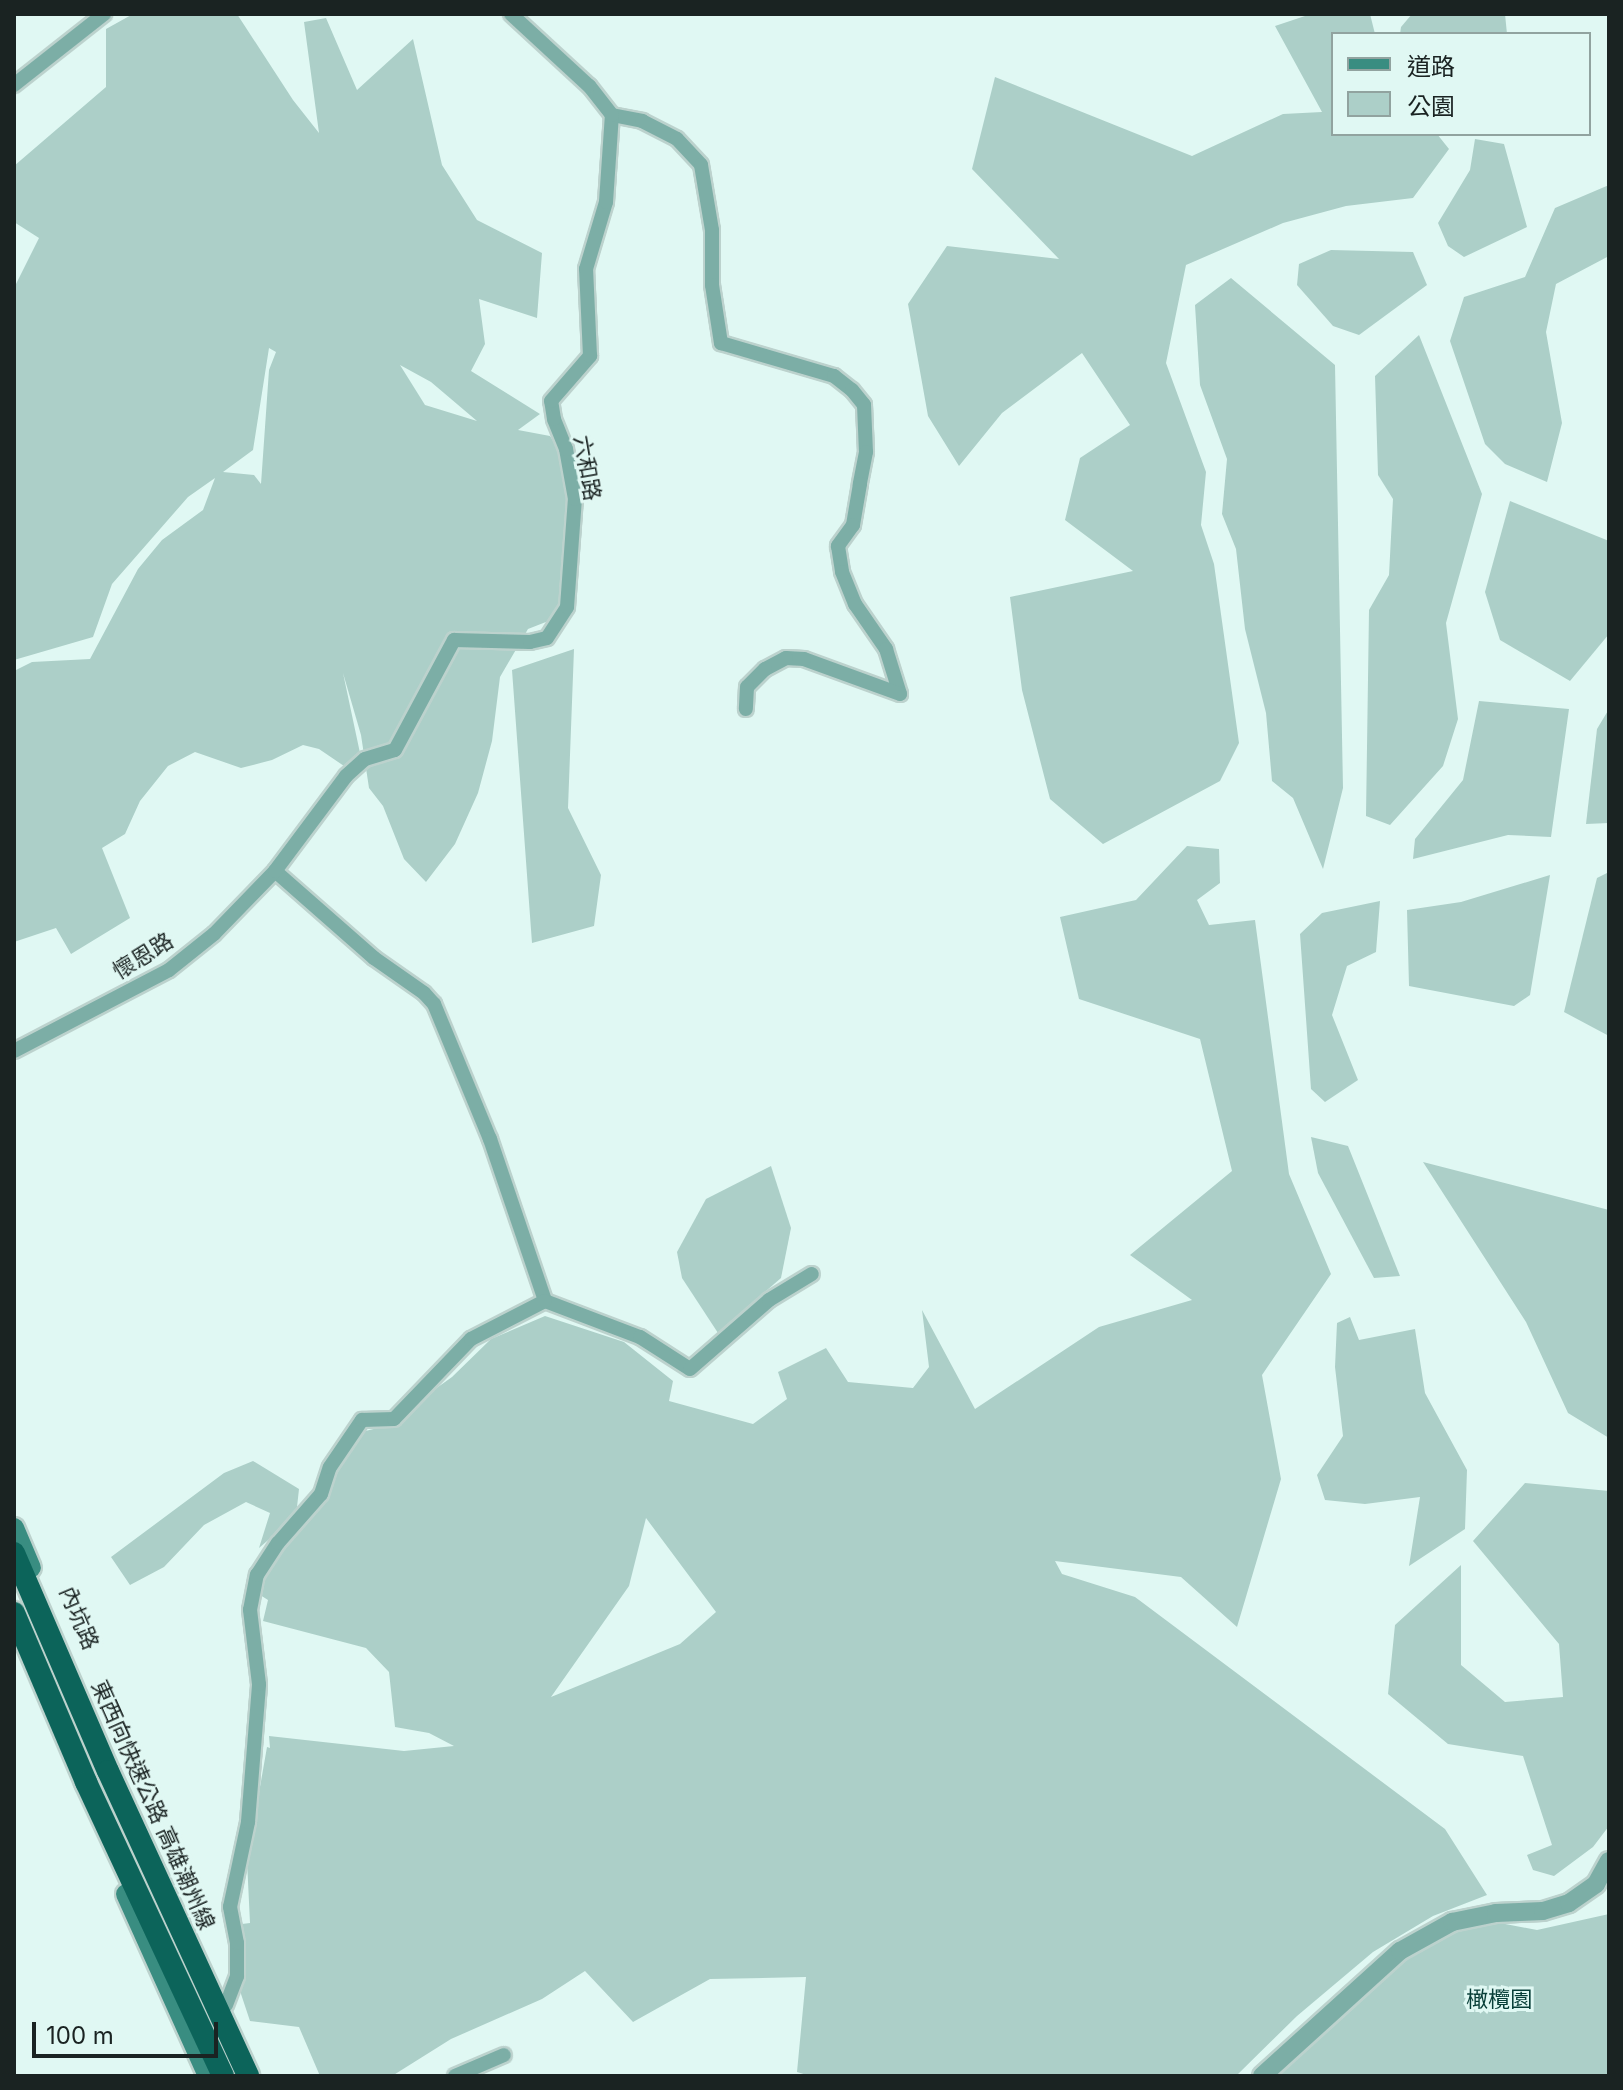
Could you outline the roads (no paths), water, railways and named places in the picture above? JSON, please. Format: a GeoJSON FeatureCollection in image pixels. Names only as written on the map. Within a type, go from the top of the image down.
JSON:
{"type":"FeatureCollection","features":[{"type":"Feature","properties":{"kind":"highway","name":"東西向快速公路 高雄潮州線"},"geometry":{"type":"LineString","coordinates":[[14,1553],[108,1771],[248,2076]]}},
{"type":"Feature","properties":{"kind":"highway"},"geometry":{"type":"LineString","coordinates":[[14,1613],[86,1782],[223,2076]]}},
{"type":"Feature","properties":{"kind":"main road","name":"內坑路"},"geometry":{"type":"LineString","coordinates":[[14,1528],[117,1767],[258,2076]]}},
{"type":"Feature","properties":{"kind":"main road"},"geometry":{"type":"LineString","coordinates":[[14,1637],[208,2076]]}},
{"type":"Feature","properties":{"kind":"street"},"geometry":{"type":"LineString","coordinates":[[14,85],[104,14]]}},
{"type":"Feature","properties":{"kind":"street"},"geometry":{"type":"LineString","coordinates":[[511,14],[589,86],[612,115],[642,121],[677,139],[701,165],[712,230],[712,285],[721,343],[834,376],[852,390],[864,405],[866,452],[853,525],[838,546],[842,572],[855,604],[886,649],[900,694],[804,659],[786,658],[765,669],[747,687],[746,709]]}},
{"type":"Feature","properties":{"kind":"street","name":"六和路"},"geometry":{"type":"LineString","coordinates":[[275,871],[346,776],[365,759],[395,750],[454,640],[530,642],[547,638],[567,607],[575,499],[566,449],[554,419],[551,401],[590,356],[586,269],[606,202],[612,115]]}},
{"type":"Feature","properties":{"kind":"street"},"geometry":{"type":"LineString","coordinates":[[275,871],[374,958],[424,993],[434,1004],[490,1139],[545,1301]]}},
{"type":"Feature","properties":{"kind":"street","name":"懷恩路"},"geometry":{"type":"LineString","coordinates":[[14,1051],[169,970],[214,934],[275,871]]}},
{"type":"Feature","properties":{"kind":"street"},"geometry":{"type":"LineString","coordinates":[[226,2005],[237,1976],[237,1943],[230,1907],[248,1822],[259,1684],[250,1610],[257,1575],[278,1543],[321,1494],[330,1467],[362,1420],[394,1419],[471,1339],[545,1301],[640,1337],[690,1369],[769,1300],[812,1274]]}},
{"type":"Feature","properties":{"kind":"street"},"geometry":{"type":"LineString","coordinates":[[1262,2076],[1400,1951],[1452,1922],[1496,1913],[1543,1911],[1569,1903],[1596,1884],[1609,1861]]}},
{"type":"Feature","properties":{"kind":"street"},"geometry":{"type":"LineString","coordinates":[[455,2076],[504,2055]]}},
{"type":"Feature","properties":{"kind":"park label","name":"橄欖園"},"geometry":{"type":"Point","coordinates":[1499,2000]}}]}
